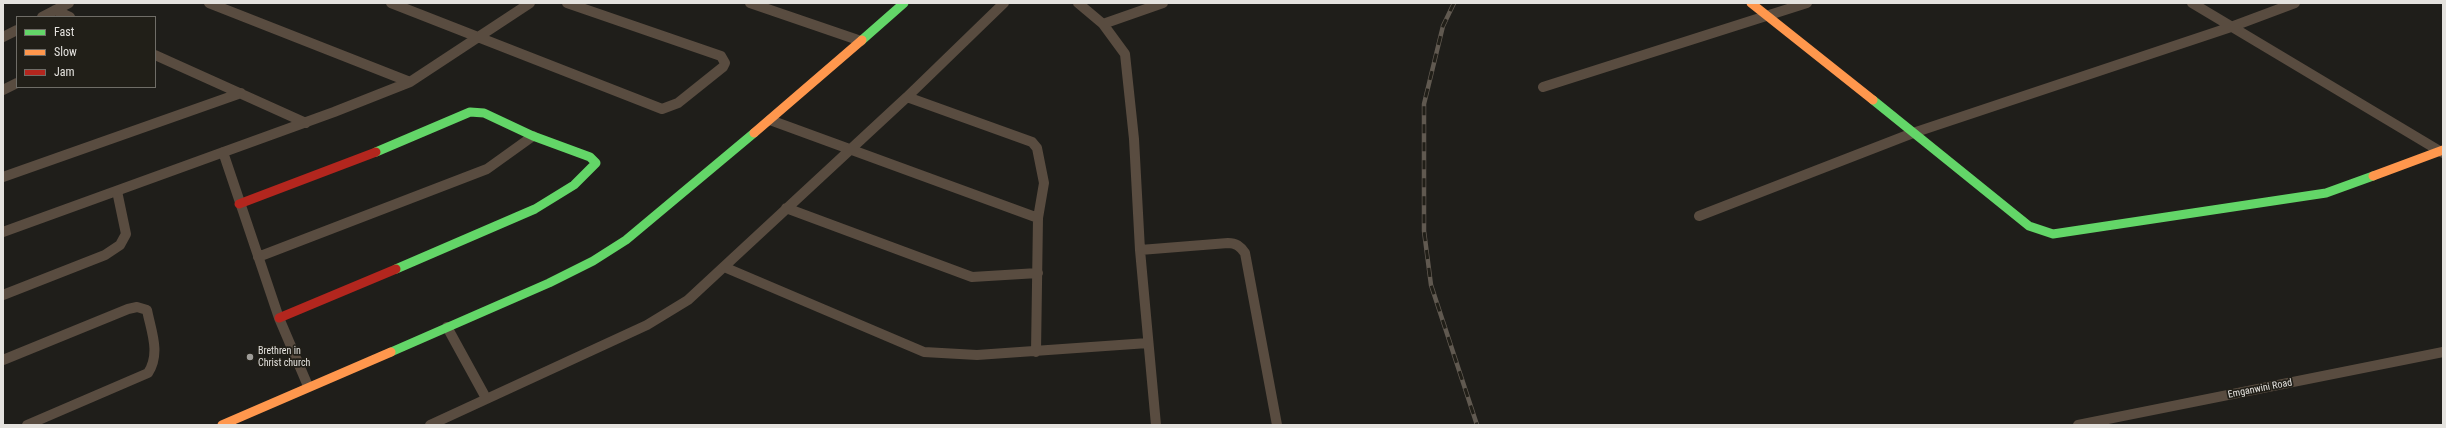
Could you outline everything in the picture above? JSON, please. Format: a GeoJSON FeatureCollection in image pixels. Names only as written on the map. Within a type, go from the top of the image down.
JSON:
{"type":"FeatureCollection","features":[{"type":"Feature","properties":{"kind":"street"},"geometry":{"type":"LineString","coordinates":[[44,16],[69,3]]}},
{"type":"Feature","properties":{"kind":"street"},"geometry":{"type":"LineString","coordinates":[[209,3],[410,82]]}},
{"type":"Feature","properties":{"kind":"street"},"geometry":{"type":"LineString","coordinates":[[391,3],[662,108],[678,103],[723,67],[725,63],[721,56],[567,3]]}},
{"type":"Feature","properties":{"kind":"street"},"geometry":{"type":"LineString","coordinates":[[3,232],[306,122],[410,82],[530,3]]}},
{"type":"Feature","properties":{"kind":"street"},"geometry":{"type":"LineString","coordinates":[[750,3],[861,41]]}},
{"type":"Feature","properties":{"kind":"street"},"geometry":{"type":"LineString","coordinates":[[222,425],[308,386],[556,280],[610,252],[770,120],[904,3]]}},
{"type":"Feature","properties":{"kind":"street"},"geometry":{"type":"LineString","coordinates":[[430,425],[647,324],[688,300],[907,97],[1004,3]]}},
{"type":"Feature","properties":{"kind":"street"},"geometry":{"type":"LineString","coordinates":[[1078,3],[1103,24],[1125,54],[1134,139],[1140,250],[1156,425]]}},
{"type":"Feature","properties":{"kind":"street"},"geometry":{"type":"LineString","coordinates":[[1103,24],[1163,3]]}},
{"type":"Feature","properties":{"kind":"street"},"geometry":{"type":"LineString","coordinates":[[1751,3],[2029,226],[2053,234],[2326,193],[2442,151]]}},
{"type":"Feature","properties":{"kind":"street"},"geometry":{"type":"LineString","coordinates":[[1543,87],[1807,3]]}},
{"type":"Feature","properties":{"kind":"street"},"geometry":{"type":"LineString","coordinates":[[2192,3],[2442,151]]}},
{"type":"Feature","properties":{"kind":"street"},"geometry":{"type":"LineString","coordinates":[[1699,216],[1913,133],[2231,27],[2295,3]]}},
{"type":"Feature","properties":{"kind":"street"},"geometry":{"type":"LineString","coordinates":[[54,10],[68,16]]}},
{"type":"Feature","properties":{"kind":"street"},"geometry":{"type":"LineString","coordinates":[[3,37],[16,30]]}},
{"type":"Feature","properties":{"kind":"street"},"geometry":{"type":"LineString","coordinates":[[156,54],[306,122]]}},
{"type":"Feature","properties":{"kind":"street"},"geometry":{"type":"LineString","coordinates":[[3,90],[16,84]]}},
{"type":"Feature","properties":{"kind":"street"},"geometry":{"type":"LineString","coordinates":[[3,178],[241,93]]}},
{"type":"Feature","properties":{"kind":"street"},"geometry":{"type":"LineString","coordinates":[[907,97],[1032,142],[1037,148],[1044,183],[1038,218],[1036,352]]}},
{"type":"Feature","properties":{"kind":"street"},"geometry":{"type":"LineString","coordinates":[[239,204],[409,140],[470,112],[484,113],[533,136],[590,157],[596,163],[589,172],[547,203],[526,214],[279,318]]}},
{"type":"Feature","properties":{"kind":"street"},"geometry":{"type":"LineString","coordinates":[[770,120],[1038,218]]}},
{"type":"Feature","properties":{"kind":"street"},"geometry":{"type":"LineString","coordinates":[[258,257],[487,169],[533,136]]}},
{"type":"Feature","properties":{"kind":"street"},"geometry":{"type":"LineString","coordinates":[[223,152],[239,204],[279,318],[308,386]]}},
{"type":"Feature","properties":{"kind":"street"},"geometry":{"type":"LineString","coordinates":[[3,295],[106,255],[120,245],[126,234],[116,191]]}},
{"type":"Feature","properties":{"kind":"street"},"geometry":{"type":"LineString","coordinates":[[786,208],[972,277],[1038,273]]}},
{"type":"Feature","properties":{"kind":"street"},"geometry":{"type":"LineString","coordinates":[[1140,250],[1228,242],[1236,243],[1242,246],[1245,253],[1277,425]]}},
{"type":"Feature","properties":{"kind":"street"},"geometry":{"type":"LineString","coordinates":[[724,267],[924,352],[961,356],[1036,352],[1148,343]]}},
{"type":"Feature","properties":{"kind":"street"},"geometry":{"type":"LineString","coordinates":[[3,360],[128,309],[137,307],[147,310],[156,356],[153,368],[148,373],[27,425]]}},
{"type":"Feature","properties":{"kind":"street"},"geometry":{"type":"LineString","coordinates":[[447,327],[486,398]]}},
{"type":"Feature","properties":{"kind":"street","name":"Emganwini Road"},"geometry":{"type":"LineString","coordinates":[[2078,425],[2443,352]]}},
{"type":"Feature","properties":{"kind":"railway"},"geometry":{"type":"LineString","coordinates":[[1454,3],[1443,26],[1424,104],[1424,231],[1431,285],[1477,425]]}},
{"type":"Feature","properties":{"kind":"traffic: fast"},"geometry":{"type":"LineString","coordinates":[[862,40],[904,3]]}},
{"type":"Feature","properties":{"kind":"traffic: fast"},"geometry":{"type":"LineString","coordinates":[[1873,100],[2029,226],[2053,234],[2326,193],[2373,176]]}},
{"type":"Feature","properties":{"kind":"traffic: fast"},"geometry":{"type":"LineString","coordinates":[[376,152],[470,112],[484,113],[533,136],[590,157],[596,163],[574,185],[535,209],[396,269]]}},
{"type":"Feature","properties":{"kind":"traffic: fast"},"geometry":{"type":"LineString","coordinates":[[391,352],[549,283],[593,261],[626,240],[754,133]]}},
{"type":"Feature","properties":{"kind":"traffic: slow"},"geometry":{"type":"LineString","coordinates":[[1751,3],[1873,100]]}},
{"type":"Feature","properties":{"kind":"traffic: slow"},"geometry":{"type":"LineString","coordinates":[[754,133],[862,40]]}},
{"type":"Feature","properties":{"kind":"traffic: slow"},"geometry":{"type":"LineString","coordinates":[[2373,176],[2443,150]]}},
{"type":"Feature","properties":{"kind":"traffic: slow"},"geometry":{"type":"LineString","coordinates":[[222,425],[391,352]]}},
{"type":"Feature","properties":{"kind":"traffic: jam"},"geometry":{"type":"LineString","coordinates":[[239,204],[376,152]]}},
{"type":"Feature","properties":{"kind":"traffic: jam"},"geometry":{"type":"LineString","coordinates":[[279,318],[396,269]]}},
{"type":"Feature","properties":{"kind":"place","name":"Brethren in Christ church"},"geometry":{"type":"Point","coordinates":[250,357]}}]}
